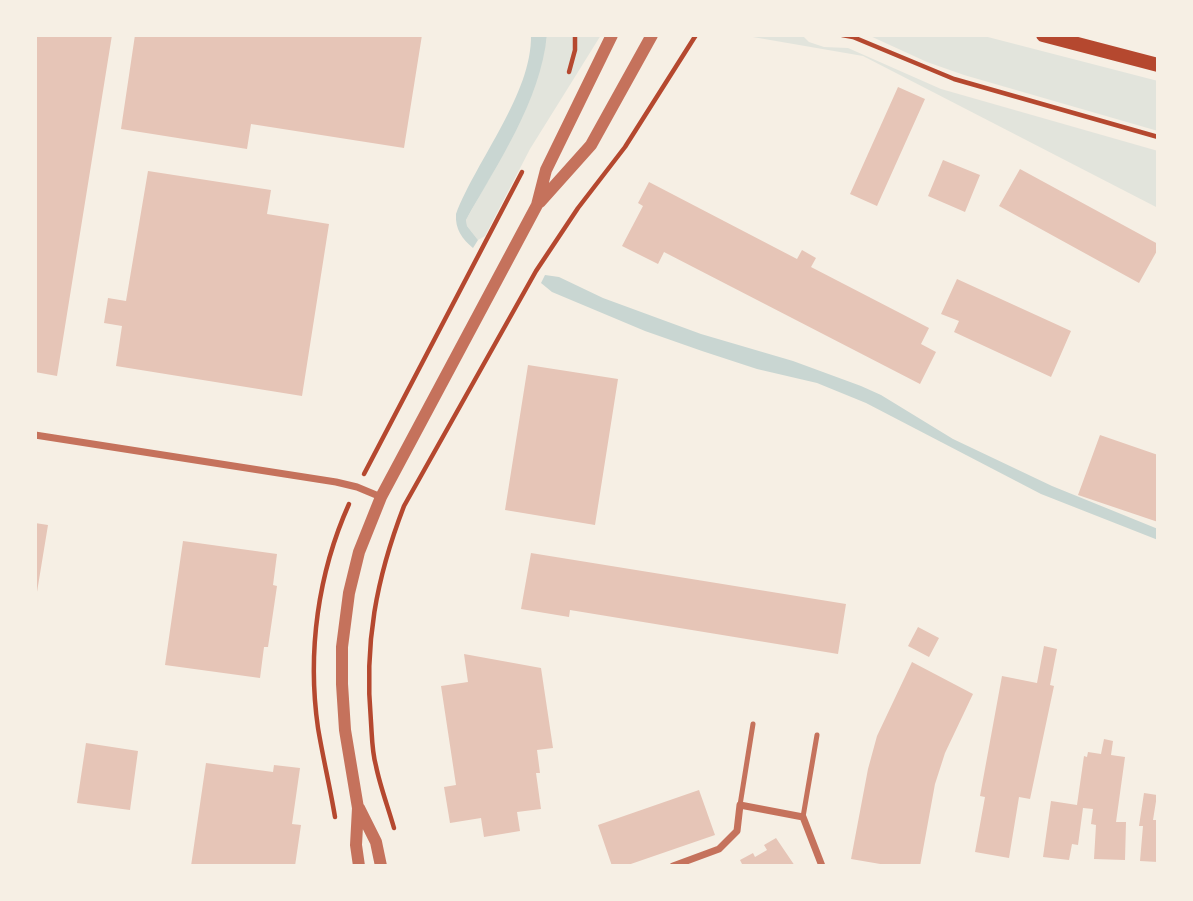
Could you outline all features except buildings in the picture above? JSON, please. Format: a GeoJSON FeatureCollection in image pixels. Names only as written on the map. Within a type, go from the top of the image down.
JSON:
{"type":"FeatureCollection","features":[{"type":"Feature","properties":{"kind":"main road"},"geometry":{"type":"LineString","coordinates":[[1043,35],[1158,65]]}},
{"type":"Feature","properties":{"kind":"street"},"geometry":{"type":"LineString","coordinates":[[359,866],[356,845],[358,808],[345,730],[342,647],[349,593],[359,552],[381,496],[537,205],[547,170],[612,35]]}},
{"type":"Feature","properties":{"kind":"street"},"geometry":{"type":"LineString","coordinates":[[537,205],[591,145],[652,35]]}},
{"type":"Feature","properties":{"kind":"street"},"geometry":{"type":"LineString","coordinates":[[35,435],[336,482],[381,496]]}},
{"type":"Feature","properties":{"kind":"street"},"geometry":{"type":"LineString","coordinates":[[673,866],[719,849],[737,831],[740,805],[803,817],[822,866]]}},
{"type":"Feature","properties":{"kind":"street"},"geometry":{"type":"LineString","coordinates":[[358,808],[376,842],[381,866]]}},
{"type":"Feature","properties":{"kind":"lane"},"geometry":{"type":"LineString","coordinates":[[740,805],[753,724]]}},
{"type":"Feature","properties":{"kind":"lane"},"geometry":{"type":"LineString","coordinates":[[803,817],[817,735]]}},
{"type":"Feature","properties":{"kind":"path"},"geometry":{"type":"LineString","coordinates":[[397,840],[375,763],[367,682],[371,618],[393,535],[404,506],[537,271],[578,208],[625,147],[694,37],[685,35]]}},
{"type":"Feature","properties":{"kind":"path"},"geometry":{"type":"LineString","coordinates":[[842,35],[853,37],[954,79],[1158,137]]}},
{"type":"Feature","properties":{"kind":"shaded area"},"geometry":{"type":"Polygon","coordinates":[[[531,35],[547,35],[543,60],[527,108],[516,131],[466,220],[467,226],[478,240],[473,248],[460,233],[456,214],[523,80],[531,35]]]}},
{"type":"Feature","properties":{"kind":"shaded area"},"geometry":{"type":"Polygon","coordinates":[[[547,35],[601,35],[530,149],[485,236],[478,240],[467,226],[466,220],[491,175],[547,35]]]}},
{"type":"Feature","properties":{"kind":"shaded area"},"geometry":{"type":"Polygon","coordinates":[[[802,35],[809,42],[824,47],[848,48],[941,89],[1158,151],[1158,208],[863,56],[747,36],[802,35]]]}},
{"type":"Feature","properties":{"kind":"shaded area"},"geometry":{"type":"Polygon","coordinates":[[[868,35],[980,35],[1158,81],[1158,131],[964,75],[927,62],[868,35]]]}},
{"type":"Feature","properties":{"kind":"shaded area"},"geometry":{"type":"Polygon","coordinates":[[[545,275],[559,277],[603,298],[701,334],[793,361],[861,386],[881,395],[953,439],[1052,486],[1158,529],[1158,540],[1041,494],[866,403],[817,383],[757,369],[645,331],[552,292],[541,283],[545,275]]]}}]}
